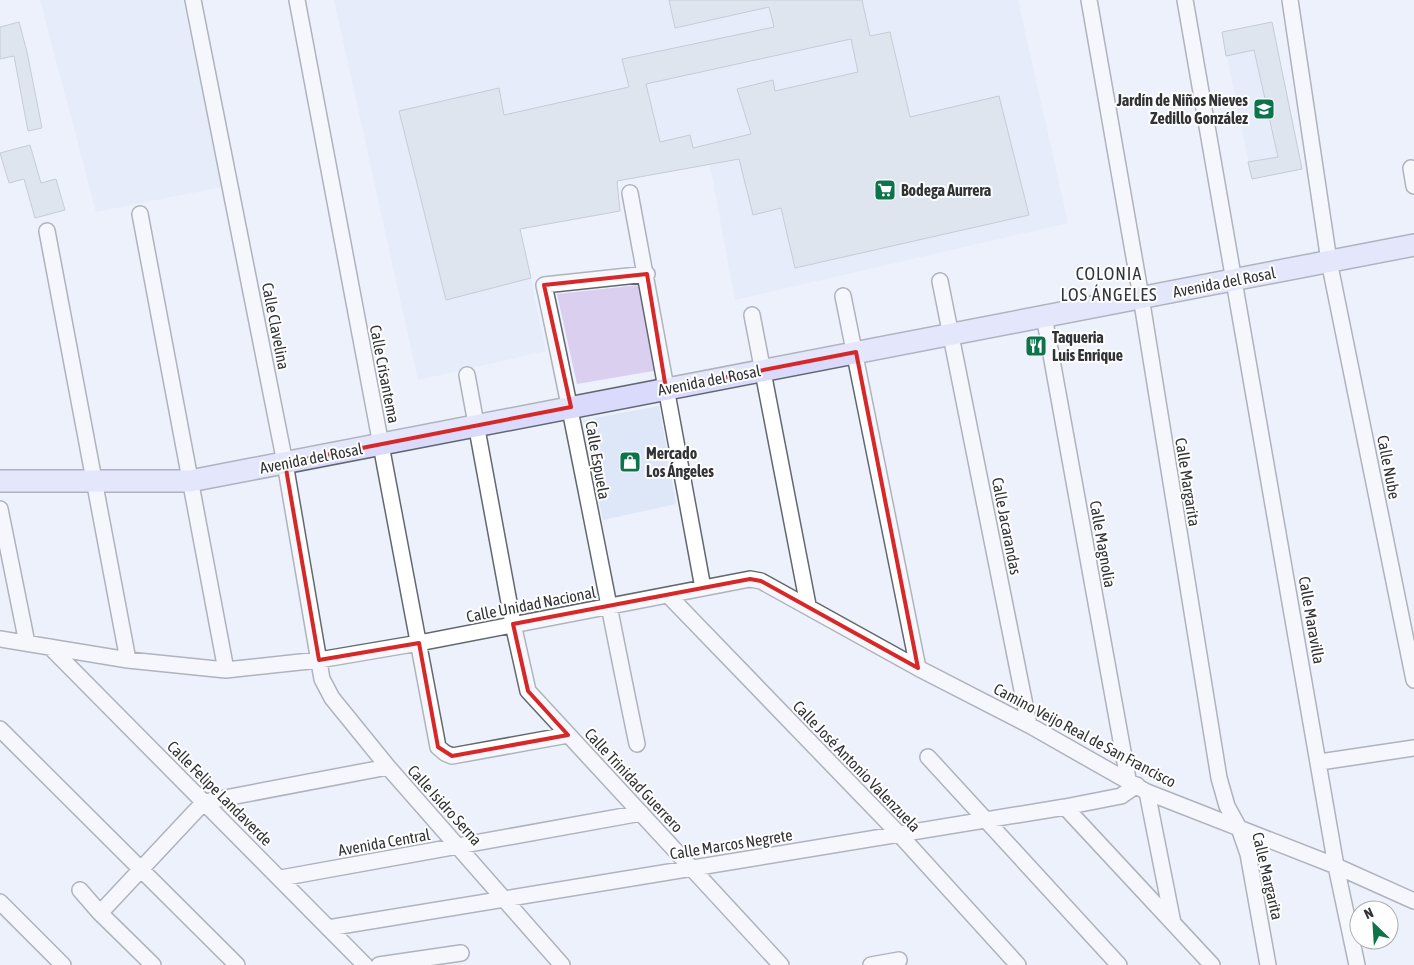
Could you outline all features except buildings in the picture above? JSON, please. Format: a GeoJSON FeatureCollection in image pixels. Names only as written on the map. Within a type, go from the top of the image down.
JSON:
{"type":"FeatureCollection","features":[{"type":"Feature","properties":{"kind":"street","name":"Calle Clavelina"},"geometry":{"type":"LineString","coordinates":[[193,0],[286,464],[318,660]]}},
{"type":"Feature","properties":{"kind":"street","name":"Calle Crisantema"},"geometry":{"type":"LineString","coordinates":[[297,0],[438,746],[444,753],[452,756],[568,735]]}},
{"type":"Feature","properties":{"kind":"street","name":"Calle Margarita"},"geometry":{"type":"LineString","coordinates":[[1089,0],[1141,297],[1219,778],[1227,806],[1239,828],[1248,854],[1268,965]]}},
{"type":"Feature","properties":{"kind":"street","name":"Calle Maravilla"},"geometry":{"type":"LineString","coordinates":[[1185,0],[1320,762],[1336,866],[1357,965]]}},
{"type":"Feature","properties":{"kind":"street","name":"Calle Nube"},"geometry":{"type":"LineString","coordinates":[[1290,0],[1329,262],[1414,680]]}},
{"type":"Feature","properties":{"kind":"street"},"geometry":{"type":"LineString","coordinates":[[1411,168],[1414,186]]}},
{"type":"Feature","properties":{"kind":"street"},"geometry":{"type":"LineString","coordinates":[[630,193],[647,274],[703,588]]}},
{"type":"Feature","properties":{"kind":"street"},"geometry":{"type":"LineString","coordinates":[[140,214],[226,670]]}},
{"type":"Feature","properties":{"kind":"street"},"geometry":{"type":"LineString","coordinates":[[47,231],[128,660]]}},
{"type":"Feature","properties":{"kind":"street","name":"Avenida del Rosal"},"geometry":{"type":"LineString","coordinates":[[0,481],[190,481],[1414,245]]}},
{"type":"Feature","properties":{"kind":"street","name":"Calle Espuela"},"geometry":{"type":"LineString","coordinates":[[637,744],[608,606],[571,407],[544,284],[647,274]]}},
{"type":"Feature","properties":{"kind":"street","name":"Calle Jacarandas"},"geometry":{"type":"LineString","coordinates":[[940,281],[1029,725]]}},
{"type":"Feature","properties":{"kind":"street"},"geometry":{"type":"LineString","coordinates":[[843,296],[856,352],[918,668]]}},
{"type":"Feature","properties":{"kind":"street"},"geometry":{"type":"LineString","coordinates":[[752,315],[808,605]]}},
{"type":"Feature","properties":{"kind":"street","name":"Calle Magnolia"},"geometry":{"type":"LineString","coordinates":[[1044,316],[1138,785],[1172,923]]}},
{"type":"Feature","properties":{"kind":"street","name":"Calle Trinidad Guerrero"},"geometry":{"type":"LineString","coordinates":[[468,375],[513,624],[528,691],[694,868],[781,965]]}},
{"type":"Feature","properties":{"kind":"street"},"geometry":{"type":"LineString","coordinates":[[0,509],[27,643]]}},
{"type":"Feature","properties":{"kind":"street","name":"Camino Veijo Real de San Francisco"},"geometry":{"type":"LineString","coordinates":[[750,579],[761,580],[918,668],[1029,725],[1138,785],[1239,828],[1336,866],[1414,901]]}},
{"type":"Feature","properties":{"kind":"street","name":"Calle Unidad Nacional"},"geometry":{"type":"LineString","coordinates":[[0,639],[128,660],[226,670],[318,660],[419,643],[750,579]]}},
{"type":"Feature","properties":{"kind":"street","name":"Calle José Antonio Valenzuela"},"geometry":{"type":"LineString","coordinates":[[668,595],[899,834],[1018,965]]}},
{"type":"Feature","properties":{"kind":"street","name":"Calle Felipe Landaverde"},"geometry":{"type":"LineString","coordinates":[[50,647],[281,878],[365,965]]}},
{"type":"Feature","properties":{"kind":"street","name":"Calle Isidro Serna"},"geometry":{"type":"LineString","coordinates":[[318,660],[322,678],[332,698],[388,767],[562,965]]}},
{"type":"Feature","properties":{"kind":"street"},"geometry":{"type":"LineString","coordinates":[[0,729],[237,965]]}},
{"type":"Feature","properties":{"kind":"street"},"geometry":{"type":"LineString","coordinates":[[1320,762],[1414,748]]}},
{"type":"Feature","properties":{"kind":"street"},"geometry":{"type":"LineString","coordinates":[[928,758],[1119,965]]}},
{"type":"Feature","properties":{"kind":"street"},"geometry":{"type":"LineString","coordinates":[[100,913],[204,802],[388,767]]}},
{"type":"Feature","properties":{"kind":"street","name":"Calle Marcos Negrete"},"geometry":{"type":"LineString","coordinates":[[328,928],[1064,807],[1121,796],[1138,785]]}},
{"type":"Feature","properties":{"kind":"street"},"geometry":{"type":"LineString","coordinates":[[1064,807],[1212,965]]}},
{"type":"Feature","properties":{"kind":"street","name":"Avenida Central"},"geometry":{"type":"LineString","coordinates":[[281,878],[641,813]]}},
{"type":"Feature","properties":{"kind":"street"},"geometry":{"type":"LineString","coordinates":[[80,890],[100,913],[153,965]]}},
{"type":"Feature","properties":{"kind":"street"},"geometry":{"type":"LineString","coordinates":[[0,902],[63,965]]}},
{"type":"Feature","properties":{"kind":"street"},"geometry":{"type":"LineString","coordinates":[[379,965],[460,953]]}},
{"type":"Feature","properties":{"kind":"street"},"geometry":{"type":"LineString","coordinates":[[871,965],[899,960]]}},
{"type":"Feature","properties":{"kind":"highlighted area"},"geometry":{"type":"Polygon","coordinates":[[[647,274],[666,389],[856,352],[918,668],[761,581],[750,579],[513,624],[528,691],[568,735],[452,756],[438,747],[419,643],[319,660],[285,463],[571,407],[544,285],[647,274]]]}},
{"type":"Feature","properties":{"kind":"shaded area"},"geometry":{"type":"Polygon","coordinates":[[[40,0],[183,0],[222,187],[96,212],[40,0]]]}},
{"type":"Feature","properties":{"kind":"shaded area"},"geometry":{"type":"Polygon","coordinates":[[[334,0],[1018,0],[1068,223],[735,300],[710,165],[617,181],[620,211],[520,229],[546,351],[418,380],[334,0]]]}},
{"type":"Feature","properties":{"kind":"shaded area","name":"Jardín de Niños Nieves Zedillo González"},"geometry":{"type":"Polygon","coordinates":[[[1272,22],[1302,169],[1252,179],[1222,32],[1272,22]]]}},
{"type":"Feature","properties":{"kind":"shaded area"},"geometry":{"type":"Polygon","coordinates":[[[639,285],[659,370],[577,384],[557,294],[639,285]]]}},
{"type":"Feature","properties":{"kind":"shaded area","name":"Mercado Los Ángeles"},"geometry":{"type":"Polygon","coordinates":[[[659,406],[676,504],[603,520],[583,420],[659,406]]]}},
{"type":"Feature","properties":{"kind":"place","name":"Jardín de Niños Nieves Zedillo González"},"geometry":{"type":"Point","coordinates":[1264,109]}},
{"type":"Feature","properties":{"kind":"place","name":"Bodega Aurrera"},"geometry":{"type":"Point","coordinates":[885,190]}},
{"type":"Feature","properties":{"kind":"place","name":"Taqueria Luis Enrique"},"geometry":{"type":"Point","coordinates":[1036,346]}},
{"type":"Feature","properties":{"kind":"place","name":"Mercado Los Ángeles"},"geometry":{"type":"Point","coordinates":[630,462]}},
{"type":"Feature","properties":{"kind":"district","name":"COLONIA LOS ÁNGELES"},"geometry":{"type":"Point","coordinates":[1109,284]}}]}
